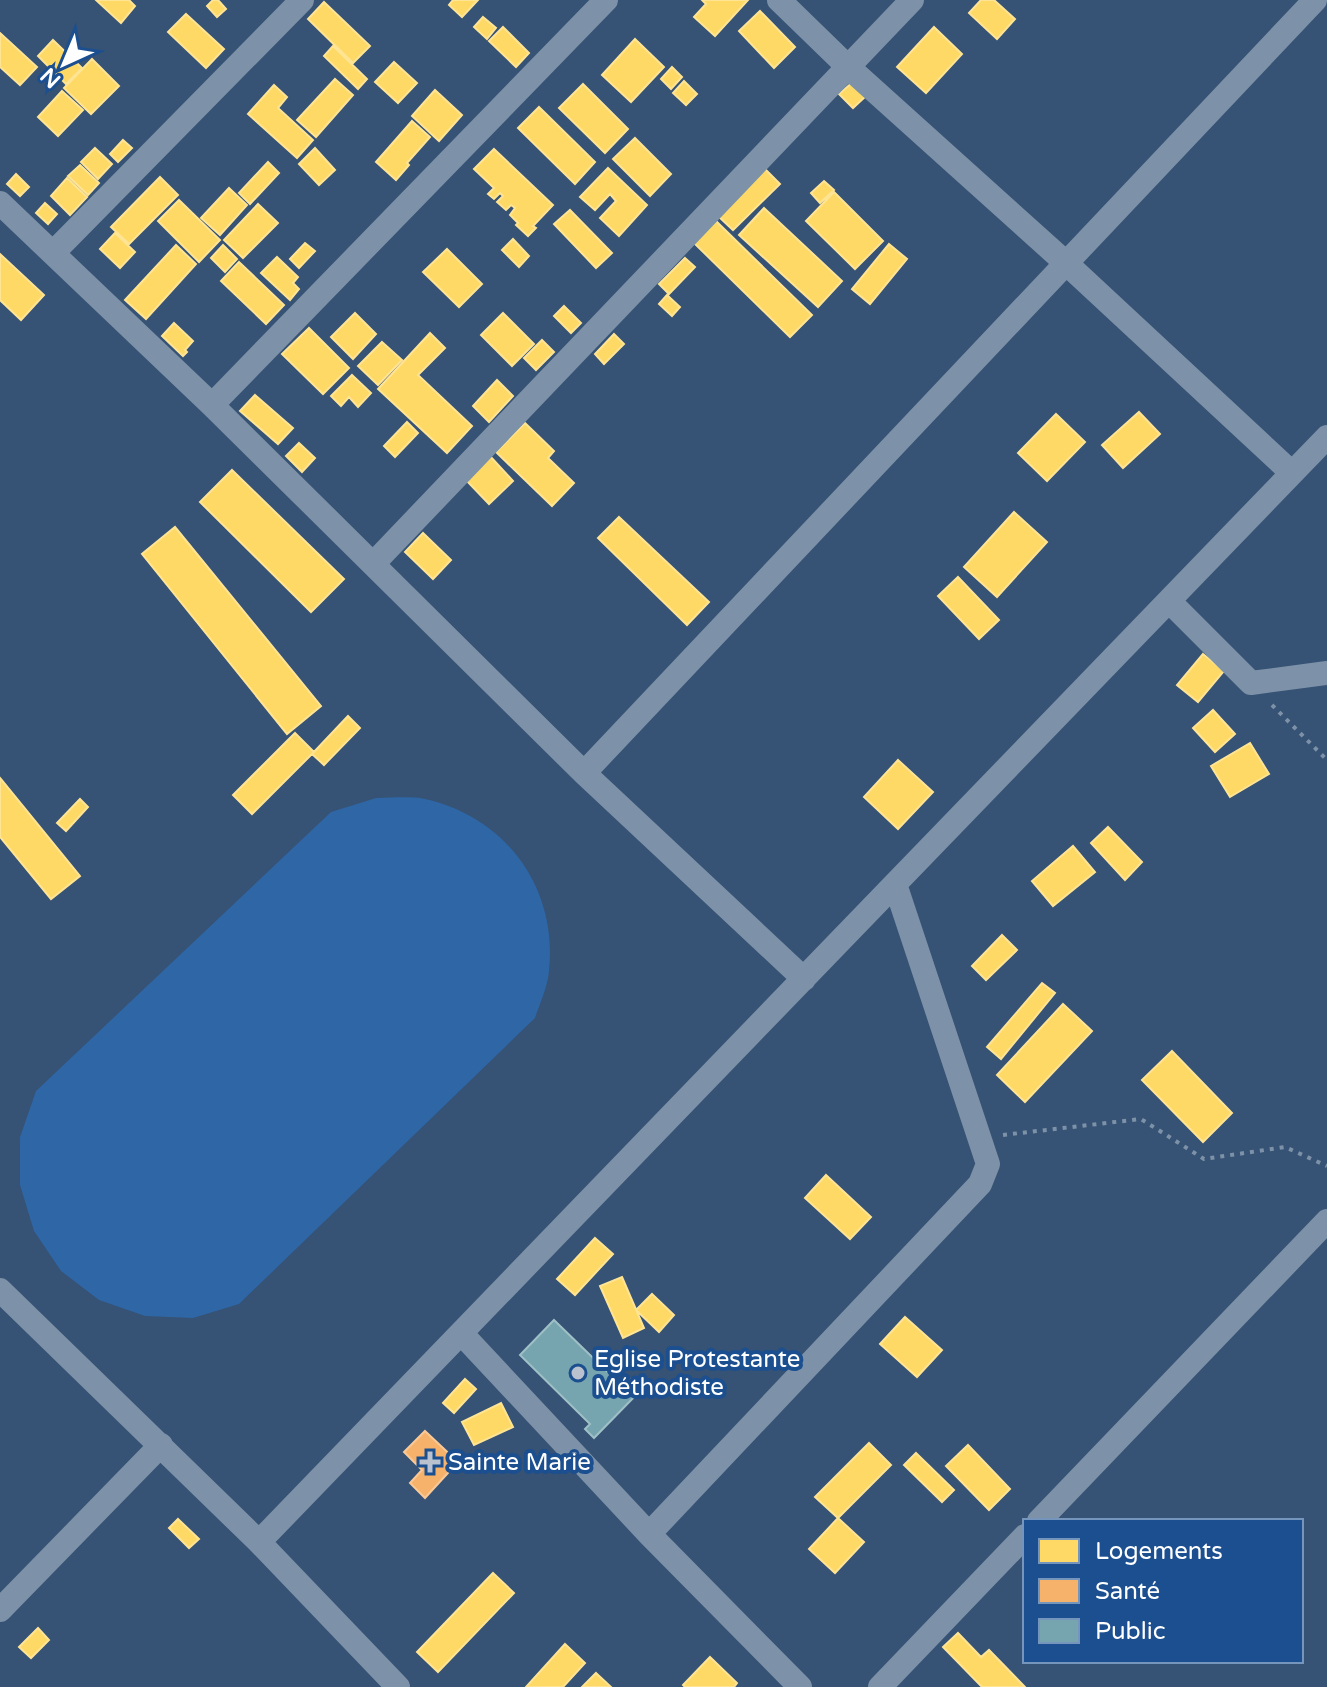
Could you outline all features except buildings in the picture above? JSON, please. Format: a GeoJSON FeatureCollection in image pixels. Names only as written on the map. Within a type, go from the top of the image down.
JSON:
{"type":"FeatureCollection","features":[{"type":"Feature","properties":{"kind":"street"},"geometry":{"type":"LineString","coordinates":[[53,253],[302,0]]}},
{"type":"Feature","properties":{"kind":"street"},"geometry":{"type":"LineString","coordinates":[[212,405],[606,0]]}},
{"type":"Feature","properties":{"kind":"street"},"geometry":{"type":"LineString","coordinates":[[779,0],[847,66],[1292,473]]}},
{"type":"Feature","properties":{"kind":"street"},"geometry":{"type":"LineString","coordinates":[[373,564],[912,0]]}},
{"type":"Feature","properties":{"kind":"street"},"geometry":{"type":"LineString","coordinates":[[584,773],[1315,0]]}},
{"type":"Feature","properties":{"kind":"street"},"geometry":{"type":"LineString","coordinates":[[0,203],[212,405],[584,773],[804,979]]}},
{"type":"Feature","properties":{"kind":"street"},"geometry":{"type":"LineString","coordinates":[[259,1542],[1327,437]]}},
{"type":"Feature","properties":{"kind":"street"},"geometry":{"type":"LineString","coordinates":[[1169,601],[1251,683],[1327,673]]}},
{"type":"Feature","properties":{"kind":"street"},"geometry":{"type":"LineString","coordinates":[[649,1534],[980,1184],[988,1164],[895,884]]}},
{"type":"Feature","properties":{"kind":"street"},"geometry":{"type":"LineString","coordinates":[[1041,1519],[1327,1221]]}},
{"type":"Feature","properties":{"kind":"street"},"geometry":{"type":"LineString","coordinates":[[0,1290],[259,1542],[382,1682]]}},
{"type":"Feature","properties":{"kind":"street"},"geometry":{"type":"LineString","coordinates":[[461,1333],[649,1534],[800,1687]]}},
{"type":"Feature","properties":{"kind":"street"},"geometry":{"type":"LineString","coordinates":[[0,1610],[161,1445]]}},
{"type":"Feature","properties":{"kind":"street"},"geometry":{"type":"LineString","coordinates":[[880,1687],[1023,1538]]}},
{"type":"Feature","properties":{"kind":"path"},"geometry":{"type":"LineString","coordinates":[[1251,683],[1327,760]]}},
{"type":"Feature","properties":{"kind":"path"},"geometry":{"type":"LineString","coordinates":[[980,1138],[1141,1119],[1204,1159],[1285,1147],[1327,1166]]}},
{"type":"Feature","properties":{"kind":"shaded area"},"geometry":{"type":"Polygon","coordinates":[[[376,798],[419,798],[454,808],[502,839],[521,861],[535,885],[545,912],[550,941],[548,977],[535,1018],[239,1304],[193,1318],[145,1316],[99,1300],[61,1271],[34,1231],[20,1185],[20,1137],[36,1091],[331,812],[376,798]]]}},
{"type":"Feature","properties":{"kind":"place","name":"Eglise Protestante Méthodiste"},"geometry":{"type":"Point","coordinates":[578,1373]}},
{"type":"Feature","properties":{"kind":"place","name":"Sainte Marie"},"geometry":{"type":"Point","coordinates":[430,1462]}}]}
